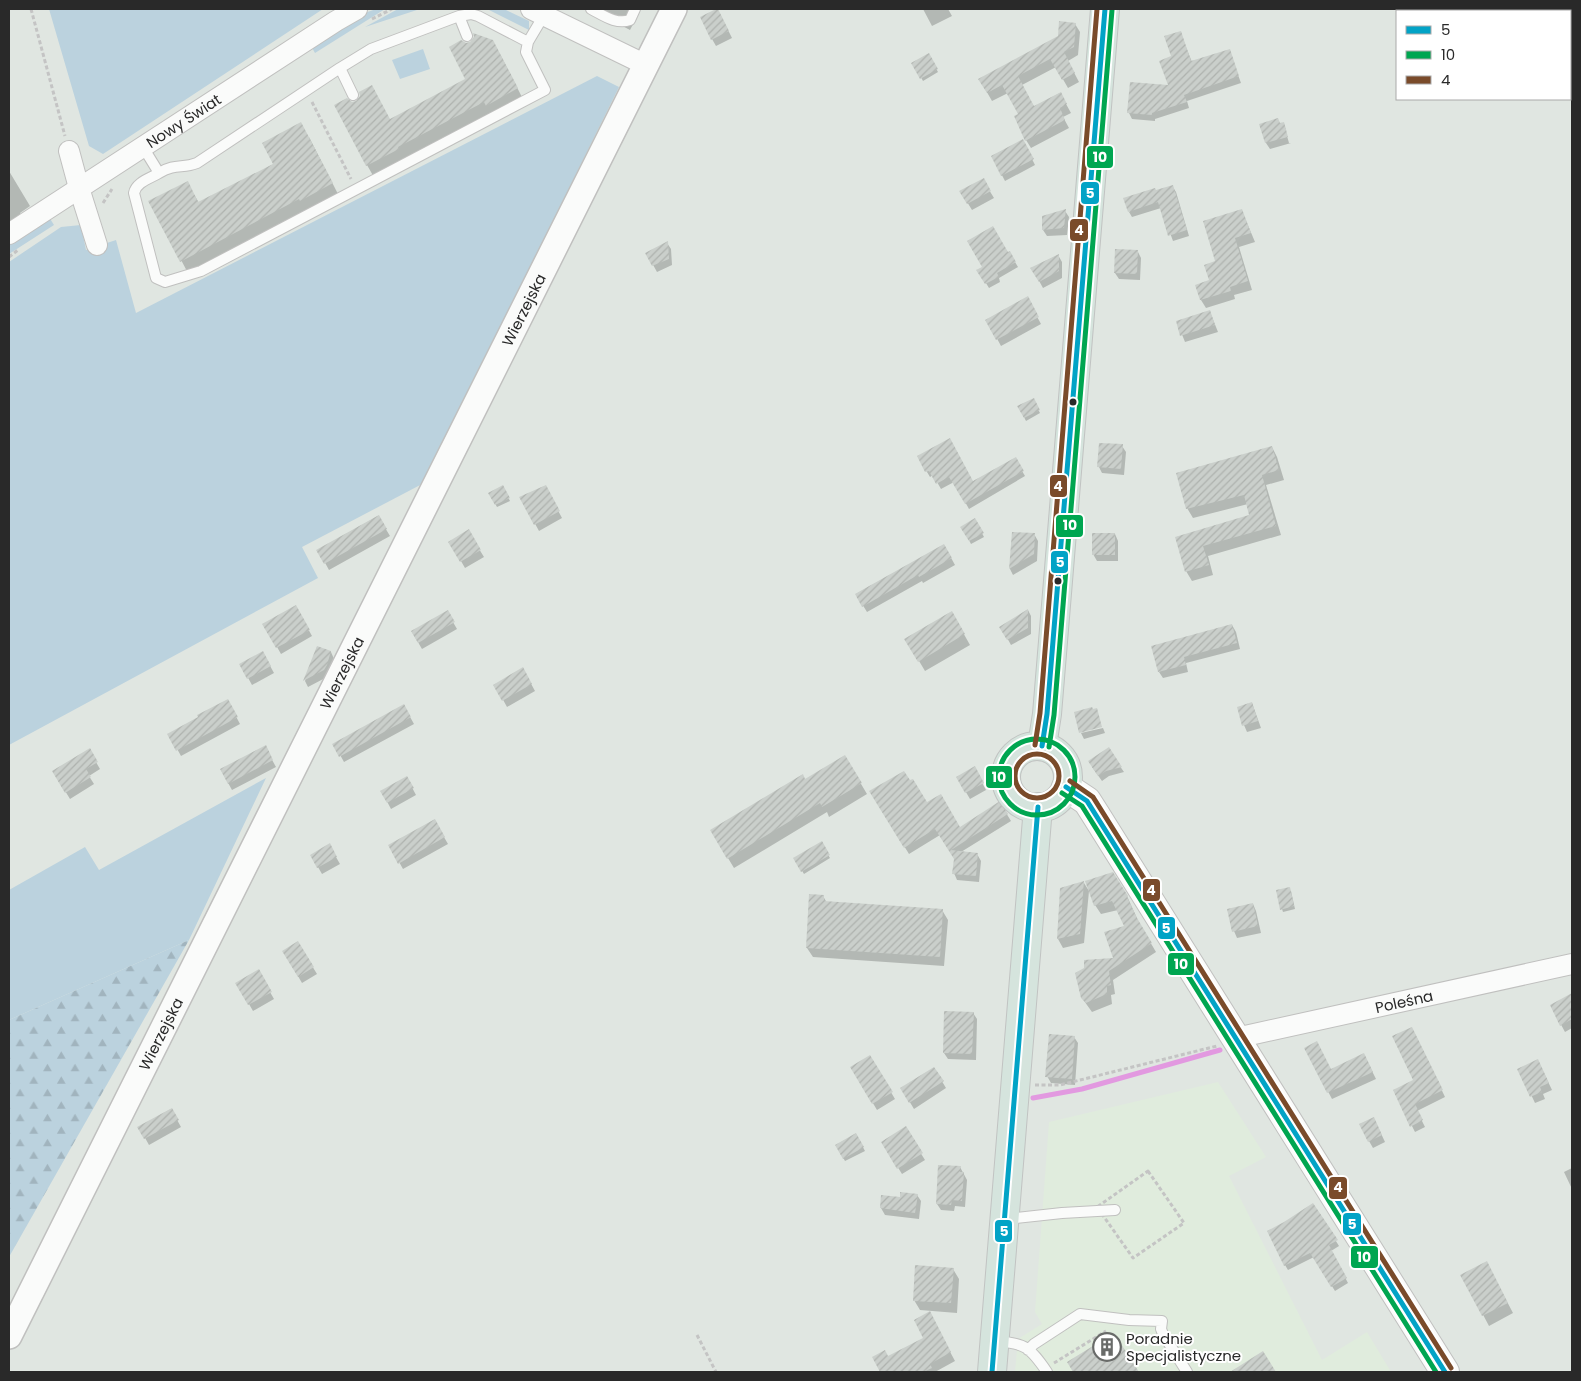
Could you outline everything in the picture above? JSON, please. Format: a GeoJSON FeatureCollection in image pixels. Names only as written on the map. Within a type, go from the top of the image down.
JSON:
{"type":"FeatureCollection","features":[{"type":"Feature","properties":{"kind":"main road"},"geometry":{"type":"LineString","coordinates":[[1042,746],[1051,666],[1105,9]]}},
{"type":"Feature","properties":{"kind":"main road"},"geometry":{"type":"LineString","coordinates":[[1042,746],[1051,749],[1064,761],[1068,778],[1066,787],[1058,799],[1038,807],[1022,803],[1015,798],[1007,783],[1006,774],[1012,758],[1018,752],[1026,748],[1042,746]]}},
{"type":"Feature","properties":{"kind":"main road"},"geometry":{"type":"LineString","coordinates":[[1066,787],[1087,801],[1445,1372]]}},
{"type":"Feature","properties":{"kind":"main road"},"geometry":{"type":"LineString","coordinates":[[992,1372],[1017,1085],[1038,807]]}},
{"type":"Feature","properties":{"kind":"street","name":"Wierzejska"},"geometry":{"type":"LineString","coordinates":[[9,1336],[674,9]]}},
{"type":"Feature","properties":{"kind":"street"},"geometry":{"type":"LineString","coordinates":[[538,12],[646,65]]}},
{"type":"Feature","properties":{"kind":"street","name":"Nowy Świat"},"geometry":{"type":"LineString","coordinates":[[16,241],[79,188],[143,146],[336,21],[364,14]]}},
{"type":"Feature","properties":{"kind":"street"},"geometry":{"type":"LineString","coordinates":[[69,151],[97,245]]}},
{"type":"Feature","properties":{"kind":"street","name":"Poleśna"},"geometry":{"type":"LineString","coordinates":[[1236,1038],[1572,964]]}},
{"type":"Feature","properties":{"kind":"lane"},"geometry":{"type":"LineString","coordinates":[[591,9],[617,22],[624,22],[630,20],[635,9]]}},
{"type":"Feature","properties":{"kind":"lane"},"geometry":{"type":"LineString","coordinates":[[528,42],[478,16],[471,14],[460,16],[371,49],[197,163],[172,166],[139,184],[135,188],[134,193],[156,278],[165,282],[201,270],[545,90],[526,52],[538,12]]}},
{"type":"Feature","properties":{"kind":"lane"},"geometry":{"type":"LineString","coordinates":[[460,16],[467,36]]}},
{"type":"Feature","properties":{"kind":"lane"},"geometry":{"type":"LineString","coordinates":[[340,68],[353,94]]}},
{"type":"Feature","properties":{"kind":"lane"},"geometry":{"type":"LineString","coordinates":[[143,146],[159,173]]}},
{"type":"Feature","properties":{"kind":"lane"},"geometry":{"type":"LineString","coordinates":[[1005,1219],[1115,1210]]}},
{"type":"Feature","properties":{"kind":"lane"},"geometry":{"type":"LineString","coordinates":[[1028,1350],[1034,1344],[1080,1314],[1129,1320],[1162,1321],[1161,1329],[1163,1334],[1187,1372]]}},
{"type":"Feature","properties":{"kind":"lane"},"geometry":{"type":"LineString","coordinates":[[994,1341],[1014,1342],[1028,1350],[1046,1371]]}},
{"type":"Feature","properties":{"kind":"path"},"geometry":{"type":"LineString","coordinates":[[30,9],[69,151]]}},
{"type":"Feature","properties":{"kind":"path"},"geometry":{"type":"LineString","coordinates":[[364,14],[392,9]]}},
{"type":"Feature","properties":{"kind":"path"},"geometry":{"type":"LineString","coordinates":[[319,98],[312,102],[356,189]]}},
{"type":"Feature","properties":{"kind":"path"},"geometry":{"type":"LineString","coordinates":[[101,207],[117,185]]}},
{"type":"Feature","properties":{"kind":"path"},"geometry":{"type":"LineString","coordinates":[[9,257],[16,241]]}},
{"type":"Feature","properties":{"kind":"path"},"geometry":{"type":"LineString","coordinates":[[1017,1085],[1060,1085],[1217,1046],[1236,1038]]}},
{"type":"Feature","properties":{"kind":"path"},"geometry":{"type":"LineString","coordinates":[[1148,1171],[1184,1223],[1133,1258],[1100,1211],[1097,1207],[1148,1171]]}},
{"type":"Feature","properties":{"kind":"path"},"geometry":{"type":"LineString","coordinates":[[1046,1371],[1108,1329],[1114,1329],[1129,1320]]}},
{"type":"Feature","properties":{"kind":"path"},"geometry":{"type":"LineString","coordinates":[[697,1335],[716,1372]]}},
{"type":"Feature","properties":{"kind":"shaded area"},"geometry":{"type":"Polygon","coordinates":[[[1218,1082],[1266,1157],[1229,1176],[1322,1360],[1367,1332],[1391,1372],[1015,1372],[1018,1339],[1042,1324],[1035,1312],[1049,1122],[1218,1082]]]}},
{"type":"Feature","properties":{"kind":"green space"},"geometry":{"type":"Polygon","coordinates":[[[49,9],[323,9],[103,154],[89,146],[49,9]]]}},
{"type":"Feature","properties":{"kind":"green space"},"geometry":{"type":"Polygon","coordinates":[[[376,9],[385,9],[315,53],[311,46],[362,14],[376,9]]]}},
{"type":"Feature","properties":{"kind":"green space"},"geometry":{"type":"Polygon","coordinates":[[[398,9],[420,9],[365,27],[398,9]]]}},
{"type":"Feature","properties":{"kind":"green space"},"geometry":{"type":"Polygon","coordinates":[[[487,9],[504,9],[529,21],[529,30],[487,9]]]}},
{"type":"Feature","properties":{"kind":"green space"},"geometry":{"type":"Polygon","coordinates":[[[423,49],[430,69],[400,79],[392,60],[423,49]]]}},
{"type":"Feature","properties":{"kind":"green space"},"geometry":{"type":"Polygon","coordinates":[[[597,76],[619,87],[424,483],[302,547],[318,578],[9,745],[9,262],[61,227],[81,225],[86,250],[116,240],[136,313],[597,76]]]}},
{"type":"Feature","properties":{"kind":"green space"},"geometry":{"type":"Polygon","coordinates":[[[49,217],[54,225],[9,254],[9,244],[49,217]]]}},
{"type":"Feature","properties":{"kind":"green space"},"geometry":{"type":"Polygon","coordinates":[[[266,778],[189,940],[9,1020],[9,890],[85,847],[99,870],[266,778]]]}},
{"type":"Feature","properties":{"kind":"green space"},"geometry":{"type":"Polygon","coordinates":[[[189,940],[9,1257],[9,1020],[189,940]]]}},
{"type":"Feature","properties":{"kind":"building"},"geometry":{"type":"Polygon","coordinates":[[[718,9],[729,31],[711,40],[700,17],[718,9]]]}},
{"type":"Feature","properties":{"kind":"building"},"geometry":{"type":"Polygon","coordinates":[[[1059,21],[1076,23],[1074,47],[1064,52],[1075,73],[1062,80],[1050,59],[1018,76],[1034,106],[1061,92],[1067,104],[1060,108],[1065,120],[1025,141],[1014,116],[1018,114],[1002,85],[987,93],[978,79],[1058,36],[1059,21]]]}},
{"type":"Feature","properties":{"kind":"building"},"geometry":{"type":"Polygon","coordinates":[[[1181,31],[1191,61],[1230,49],[1239,76],[1184,95],[1187,102],[1152,113],[1152,115],[1127,113],[1130,82],[1168,85],[1159,61],[1171,56],[1164,36],[1181,31]]]}},
{"type":"Feature","properties":{"kind":"building"},"geometry":{"type":"Polygon","coordinates":[[[473,33],[493,40],[518,88],[486,106],[484,102],[366,166],[334,105],[347,98],[352,102],[356,101],[360,96],[359,92],[372,85],[390,119],[465,79],[449,47],[461,40],[466,43],[470,42],[474,37],[473,33]]]}},
{"type":"Feature","properties":{"kind":"building"},"geometry":{"type":"Polygon","coordinates":[[[929,53],[938,69],[920,79],[911,63],[929,53]]]}},
{"type":"Feature","properties":{"kind":"building"},"geometry":{"type":"Polygon","coordinates":[[[1278,118],[1280,123],[1284,122],[1288,137],[1265,143],[1259,124],[1278,118]]]}},
{"type":"Feature","properties":{"kind":"building"},"geometry":{"type":"Polygon","coordinates":[[[301,122],[333,183],[180,262],[148,201],[188,181],[198,202],[273,164],[262,143],[301,122]]]}},
{"type":"Feature","properties":{"kind":"building"},"geometry":{"type":"Polygon","coordinates":[[[1023,139],[1034,159],[1001,176],[991,156],[1023,139]]]}},
{"type":"Feature","properties":{"kind":"building"},"geometry":{"type":"Polygon","coordinates":[[[984,178],[991,191],[967,204],[959,191],[984,178]]]}},
{"type":"Feature","properties":{"kind":"building"},"geometry":{"type":"Polygon","coordinates":[[[1173,185],[1187,230],[1168,236],[1158,202],[1128,212],[1123,198],[1155,188],[1156,190],[1173,185]]]}},
{"type":"Feature","properties":{"kind":"building"},"geometry":{"type":"Polygon","coordinates":[[[1066,209],[1064,228],[1042,230],[1042,216],[1066,209]]]}},
{"type":"Feature","properties":{"kind":"building"},"geometry":{"type":"Polygon","coordinates":[[[1242,209],[1251,233],[1235,238],[1248,281],[1230,287],[1231,291],[1200,300],[1195,285],[1209,280],[1204,265],[1215,261],[1203,221],[1242,209]]]}},
{"type":"Feature","properties":{"kind":"building"},"geometry":{"type":"Polygon","coordinates":[[[993,226],[1016,262],[997,273],[999,277],[985,284],[976,270],[982,267],[967,241],[993,226]]]}},
{"type":"Feature","properties":{"kind":"building"},"geometry":{"type":"Polygon","coordinates":[[[668,241],[669,259],[652,266],[645,253],[668,241]]]}},
{"type":"Feature","properties":{"kind":"building"},"geometry":{"type":"Polygon","coordinates":[[[1115,249],[1138,250],[1137,274],[1114,273],[1115,249]]]}},
{"type":"Feature","properties":{"kind":"building"},"geometry":{"type":"Polygon","coordinates":[[[1059,254],[1059,271],[1039,282],[1030,268],[1059,254]]]}},
{"type":"Feature","properties":{"kind":"building"},"geometry":{"type":"Polygon","coordinates":[[[1028,296],[1039,317],[996,340],[985,320],[1028,296]]]}},
{"type":"Feature","properties":{"kind":"building"},"geometry":{"type":"Polygon","coordinates":[[[1210,310],[1215,325],[1180,336],[1176,321],[1210,310]]]}},
{"type":"Feature","properties":{"kind":"building"},"geometry":{"type":"Polygon","coordinates":[[[1034,398],[1040,410],[1024,418],[1017,406],[1034,398]]]}},
{"type":"Feature","properties":{"kind":"building"},"geometry":{"type":"Polygon","coordinates":[[[950,438],[973,481],[1016,457],[1024,471],[965,504],[949,477],[936,484],[929,471],[925,472],[917,456],[950,438]]]}},
{"type":"Feature","properties":{"kind":"building"},"geometry":{"type":"Polygon","coordinates":[[[1099,443],[1123,444],[1121,469],[1097,467],[1099,443]]]}},
{"type":"Feature","properties":{"kind":"building"},"geometry":{"type":"Polygon","coordinates":[[[1272,446],[1279,470],[1262,475],[1276,526],[1203,546],[1209,565],[1185,572],[1175,537],[1249,515],[1244,495],[1186,509],[1176,473],[1272,446]]]}},
{"type":"Feature","properties":{"kind":"building"},"geometry":{"type":"Polygon","coordinates":[[[503,485],[510,498],[495,505],[488,493],[503,485]]]}},
{"type":"Feature","properties":{"kind":"building"},"geometry":{"type":"Polygon","coordinates":[[[546,485],[560,511],[534,525],[519,497],[546,485]]]}},
{"type":"Feature","properties":{"kind":"building"},"geometry":{"type":"Polygon","coordinates":[[[379,515],[387,529],[324,564],[316,550],[379,515]]]}},
{"type":"Feature","properties":{"kind":"building"},"geometry":{"type":"Polygon","coordinates":[[[975,518],[984,533],[969,541],[960,527],[975,518]]]}},
{"type":"Feature","properties":{"kind":"building"},"geometry":{"type":"Polygon","coordinates":[[[469,529],[481,550],[460,562],[448,542],[469,529]]]}},
{"type":"Feature","properties":{"kind":"building"},"geometry":{"type":"Polygon","coordinates":[[[1012,532],[1035,533],[1034,554],[1009,569],[1012,532]]]}},
{"type":"Feature","properties":{"kind":"building"},"geometry":{"type":"Polygon","coordinates":[[[1092,533],[1115,533],[1115,555],[1092,555],[1092,533]]]}},
{"type":"Feature","properties":{"kind":"building"},"geometry":{"type":"Polygon","coordinates":[[[944,544],[952,558],[862,607],[855,594],[944,544]]]}},
{"type":"Feature","properties":{"kind":"building"},"geometry":{"type":"Polygon","coordinates":[[[296,605],[310,630],[276,648],[262,624],[296,605]]]}},
{"type":"Feature","properties":{"kind":"building"},"geometry":{"type":"Polygon","coordinates":[[[1028,609],[1028,628],[1007,640],[999,627],[1028,609]]]}},
{"type":"Feature","properties":{"kind":"building"},"geometry":{"type":"Polygon","coordinates":[[[448,610],[455,622],[418,643],[411,631],[448,610]]]}},
{"type":"Feature","properties":{"kind":"building"},"geometry":{"type":"Polygon","coordinates":[[[952,611],[965,634],[918,662],[904,639],[952,611]]]}},
{"type":"Feature","properties":{"kind":"building"},"geometry":{"type":"Polygon","coordinates":[[[1232,624],[1237,643],[1184,657],[1186,665],[1158,672],[1151,646],[1232,624]]]}},
{"type":"Feature","properties":{"kind":"building"},"geometry":{"type":"Polygon","coordinates":[[[317,646],[331,651],[327,665],[324,670],[303,681],[317,646]]]}},
{"type":"Feature","properties":{"kind":"building"},"geometry":{"type":"Polygon","coordinates":[[[263,651],[271,666],[247,679],[239,664],[263,651]]]}},
{"type":"Feature","properties":{"kind":"building"},"geometry":{"type":"Polygon","coordinates":[[[523,667],[532,684],[502,701],[493,685],[523,667]]]}},
{"type":"Feature","properties":{"kind":"building"},"geometry":{"type":"Polygon","coordinates":[[[228,699],[238,717],[176,751],[167,734],[198,717],[197,715],[228,699]]]}},
{"type":"Feature","properties":{"kind":"building"},"geometry":{"type":"Polygon","coordinates":[[[1252,702],[1258,721],[1242,726],[1237,707],[1252,702]]]}},
{"type":"Feature","properties":{"kind":"building"},"geometry":{"type":"Polygon","coordinates":[[[404,704],[411,717],[339,757],[332,744],[404,704]]]}},
{"type":"Feature","properties":{"kind":"building"},"geometry":{"type":"Polygon","coordinates":[[[1092,707],[1093,709],[1097,708],[1102,727],[1079,733],[1074,712],[1092,707]]]}},
{"type":"Feature","properties":{"kind":"building"},"geometry":{"type":"Polygon","coordinates":[[[266,745],[273,760],[228,784],[220,769],[266,745]]]}},
{"type":"Feature","properties":{"kind":"building"},"geometry":{"type":"Polygon","coordinates":[[[1109,747],[1122,767],[1106,771],[1098,776],[1088,761],[1109,747]]]}},
{"type":"Feature","properties":{"kind":"building"},"geometry":{"type":"Polygon","coordinates":[[[90,748],[98,762],[86,769],[91,777],[65,793],[52,771],[90,748]]]}},
{"type":"Feature","properties":{"kind":"building"},"geometry":{"type":"Polygon","coordinates":[[[845,755],[862,783],[822,807],[820,803],[727,859],[710,830],[803,774],[805,779],[845,755]]]}},
{"type":"Feature","properties":{"kind":"building"},"geometry":{"type":"Polygon","coordinates":[[[975,766],[984,783],[965,793],[956,777],[975,766]]]}},
{"type":"Feature","properties":{"kind":"building"},"geometry":{"type":"Polygon","coordinates":[[[904,771],[910,780],[913,779],[927,802],[941,794],[960,827],[1000,801],[1008,814],[951,850],[978,853],[976,876],[952,874],[954,859],[935,829],[904,848],[869,791],[904,771]]]}},
{"type":"Feature","properties":{"kind":"building"},"geometry":{"type":"Polygon","coordinates":[[[407,776],[414,788],[387,803],[380,791],[407,776]]]}},
{"type":"Feature","properties":{"kind":"building"},"geometry":{"type":"Polygon","coordinates":[[[435,819],[445,837],[398,864],[388,845],[435,819]]]}},
{"type":"Feature","properties":{"kind":"building"},"geometry":{"type":"Polygon","coordinates":[[[822,841],[830,855],[801,872],[793,858],[822,841]]]}},
{"type":"Feature","properties":{"kind":"building"},"geometry":{"type":"Polygon","coordinates":[[[330,843],[337,857],[317,868],[310,855],[330,843]]]}},
{"type":"Feature","properties":{"kind":"building"},"geometry":{"type":"Polygon","coordinates":[[[1113,872],[1128,896],[1137,918],[1152,943],[1109,971],[1111,985],[1107,986],[1107,994],[1086,1003],[1081,998],[1075,973],[1084,968],[1084,960],[1113,958],[1104,932],[1124,926],[1112,901],[1094,906],[1085,881],[1113,872]]]}},
{"type":"Feature","properties":{"kind":"building"},"geometry":{"type":"Polygon","coordinates":[[[1084,881],[1080,934],[1057,939],[1060,888],[1084,881]]]}},
{"type":"Feature","properties":{"kind":"building"},"geometry":{"type":"Polygon","coordinates":[[[1290,887],[1294,906],[1280,910],[1276,890],[1290,887]]]}},
{"type":"Feature","properties":{"kind":"building"},"geometry":{"type":"Polygon","coordinates":[[[809,894],[824,895],[824,901],[943,909],[940,957],[806,948],[809,894]]]}},
{"type":"Feature","properties":{"kind":"building"},"geometry":{"type":"Polygon","coordinates":[[[1253,903],[1258,926],[1232,932],[1227,909],[1253,903]]]}},
{"type":"Feature","properties":{"kind":"building"},"geometry":{"type":"Polygon","coordinates":[[[298,941],[314,967],[298,977],[282,951],[298,941]]]}},
{"type":"Feature","properties":{"kind":"building"},"geometry":{"type":"Polygon","coordinates":[[[259,969],[272,992],[248,1005],[235,983],[259,969]]]}},
{"type":"Feature","properties":{"kind":"building"},"geometry":{"type":"Polygon","coordinates":[[[1572,993],[1572,1019],[1560,1026],[1550,1005],[1572,993]]]}},
{"type":"Feature","properties":{"kind":"building"},"geometry":{"type":"Polygon","coordinates":[[[944,1011],[974,1012],[972,1054],[943,1053],[944,1011]]]}},
{"type":"Feature","properties":{"kind":"building"},"geometry":{"type":"Polygon","coordinates":[[[1412,1027],[1443,1090],[1415,1104],[1423,1120],[1410,1127],[1393,1090],[1413,1080],[1392,1036],[1412,1027]]]}},
{"type":"Feature","properties":{"kind":"building"},"geometry":{"type":"Polygon","coordinates":[[[1049,1034],[1075,1036],[1072,1079],[1045,1077],[1049,1034]]]}},
{"type":"Feature","properties":{"kind":"building"},"geometry":{"type":"Polygon","coordinates":[[[1317,1041],[1331,1069],[1364,1053],[1373,1072],[1327,1093],[1304,1048],[1317,1041]]]}},
{"type":"Feature","properties":{"kind":"building"},"geometry":{"type":"Polygon","coordinates":[[[870,1055],[893,1092],[872,1104],[850,1067],[870,1055]]]}},
{"type":"Feature","properties":{"kind":"building"},"geometry":{"type":"Polygon","coordinates":[[[1538,1059],[1549,1083],[1540,1087],[1542,1092],[1530,1097],[1517,1069],[1538,1059]]]}},
{"type":"Feature","properties":{"kind":"building"},"geometry":{"type":"Polygon","coordinates":[[[934,1067],[944,1081],[909,1103],[900,1088],[934,1067]]]}},
{"type":"Feature","properties":{"kind":"building"},"geometry":{"type":"Polygon","coordinates":[[[172,1108],[179,1120],[144,1139],[137,1127],[172,1108]]]}},
{"type":"Feature","properties":{"kind":"building"},"geometry":{"type":"Polygon","coordinates":[[[1374,1117],[1382,1135],[1368,1142],[1359,1124],[1374,1117]]]}},
{"type":"Feature","properties":{"kind":"building"},"geometry":{"type":"Polygon","coordinates":[[[906,1126],[923,1153],[897,1169],[881,1142],[906,1126]]]}},
{"type":"Feature","properties":{"kind":"building"},"geometry":{"type":"Polygon","coordinates":[[[856,1133],[864,1147],[843,1159],[835,1145],[856,1133]]]}},
{"type":"Feature","properties":{"kind":"building"},"geometry":{"type":"Polygon","coordinates":[[[938,1165],[961,1166],[960,1172],[964,1172],[962,1201],[952,1200],[951,1205],[936,1204],[938,1165]]]}},
{"type":"Feature","properties":{"kind":"building"},"geometry":{"type":"Polygon","coordinates":[[[900,1192],[918,1194],[915,1213],[880,1208],[881,1195],[900,1197],[900,1192]]]}},
{"type":"Feature","properties":{"kind":"building"},"geometry":{"type":"Polygon","coordinates":[[[1313,1203],[1338,1240],[1329,1245],[1347,1278],[1331,1287],[1310,1253],[1284,1266],[1267,1231],[1313,1203]]]}},
{"type":"Feature","properties":{"kind":"building"},"geometry":{"type":"Polygon","coordinates":[[[1487,1261],[1508,1303],[1482,1316],[1460,1275],[1487,1261]]]}},
{"type":"Feature","properties":{"kind":"building"},"geometry":{"type":"Polygon","coordinates":[[[915,1265],[954,1268],[951,1303],[913,1301],[915,1265]]]}},
{"type":"Feature","properties":{"kind":"building"},"geometry":{"type":"Polygon","coordinates":[[[930,1311],[951,1352],[930,1364],[932,1368],[923,1372],[880,1372],[872,1357],[885,1350],[888,1356],[923,1338],[914,1320],[930,1311]]]}},
{"type":"Feature","properties":{"kind":"building","name":"Poradnie Specjalistyczne"},"geometry":{"type":"Polygon","coordinates":[[[1114,1333],[1139,1372],[1073,1372],[1067,1362],[1114,1333]]]}},
{"type":"Feature","properties":{"kind":"building"},"geometry":{"type":"Polygon","coordinates":[[[1263,1351],[1276,1372],[1230,1372],[1263,1351]]]}},
{"type":"Feature","properties":{"kind":"waterway"},"geometry":{"type":"LineString","coordinates":[[1033,1098],[1082,1089],[1220,1050]]}},
{"type":"Feature","properties":{"kind":"transit line","name":"4"},"geometry":{"type":"LineString","coordinates":[[1035,745],[1040,713],[1097,9]]}},
{"type":"Feature","properties":{"kind":"transit line","name":"5"},"geometry":{"type":"LineString","coordinates":[[1042,746],[1047,714],[1105,9]]}},
{"type":"Feature","properties":{"kind":"transit line","name":"10"},"geometry":{"type":"LineString","coordinates":[[1049,747],[1054,715],[1112,10]]}},
{"type":"Feature","properties":{"kind":"transit line","name":"10"},"geometry":{"type":"LineString","coordinates":[[1037,739],[1052,742],[1064,750],[1072,762],[1075,777],[1072,792],[1064,804],[1052,812],[1037,815],[1022,812],[1010,804],[1002,792],[999,777],[1002,762],[1010,750],[1022,742],[1037,739]]}},
{"type":"Feature","properties":{"kind":"transit line","name":"4"},"geometry":{"type":"LineString","coordinates":[[1033,754],[1041,754],[1053,760],[1059,776],[1053,792],[1041,798],[1033,798],[1021,792],[1015,780],[1015,772],[1021,760],[1033,754]]}},
{"type":"Feature","properties":{"kind":"transit line","name":"4"},"geometry":{"type":"LineString","coordinates":[[1070,781],[1093,797],[1451,1368]]}},
{"type":"Feature","properties":{"kind":"transit line","name":"5"},"geometry":{"type":"LineString","coordinates":[[1066,787],[1087,801],[1445,1372]]}},
{"type":"Feature","properties":{"kind":"transit line","name":"10"},"geometry":{"type":"LineString","coordinates":[[1062,793],[1082,806],[1436,1372]]}},
{"type":"Feature","properties":{"kind":"transit line","name":"5"},"geometry":{"type":"LineString","coordinates":[[992,1372],[1038,807]]}},
{"type":"Feature","properties":{"kind":"place","name":"Poradnie Specjalistyczne"},"geometry":{"type":"Point","coordinates":[1107,1347]}}]}
